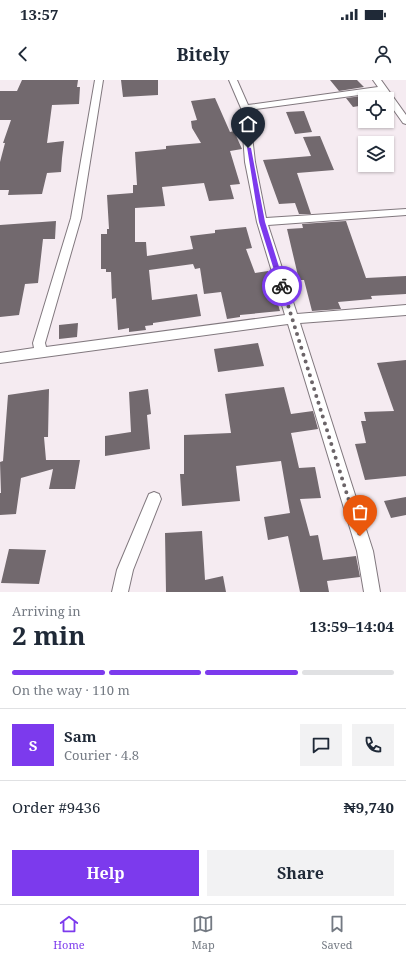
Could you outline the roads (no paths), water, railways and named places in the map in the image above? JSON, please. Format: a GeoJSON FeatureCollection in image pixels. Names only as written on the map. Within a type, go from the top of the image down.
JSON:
{"type":"FeatureCollection","features":[{"type":"Feature","properties":{"kind":"street"},"geometry":{"type":"LineString","coordinates":[[41,351],[39,343],[76,218],[99,80]]}},
{"type":"Feature","properties":{"kind":"street"},"geometry":{"type":"LineString","coordinates":[[234,80],[244,108],[250,162],[262,222],[291,319],[365,551],[372,592]]}},
{"type":"Feature","properties":{"kind":"street"},"geometry":{"type":"LineString","coordinates":[[377,80],[406,120]]}},
{"type":"Feature","properties":{"kind":"street"},"geometry":{"type":"LineString","coordinates":[[244,108],[383,90]]}},
{"type":"Feature","properties":{"kind":"street"},"geometry":{"type":"LineString","coordinates":[[262,222],[406,212]]}},
{"type":"Feature","properties":{"kind":"street"},"geometry":{"type":"LineString","coordinates":[[0,358],[41,351],[51,352],[291,319],[406,310]]}},
{"type":"Feature","properties":{"kind":"street"},"geometry":{"type":"LineString","coordinates":[[120,592],[125,570],[154,499]]}}]}
